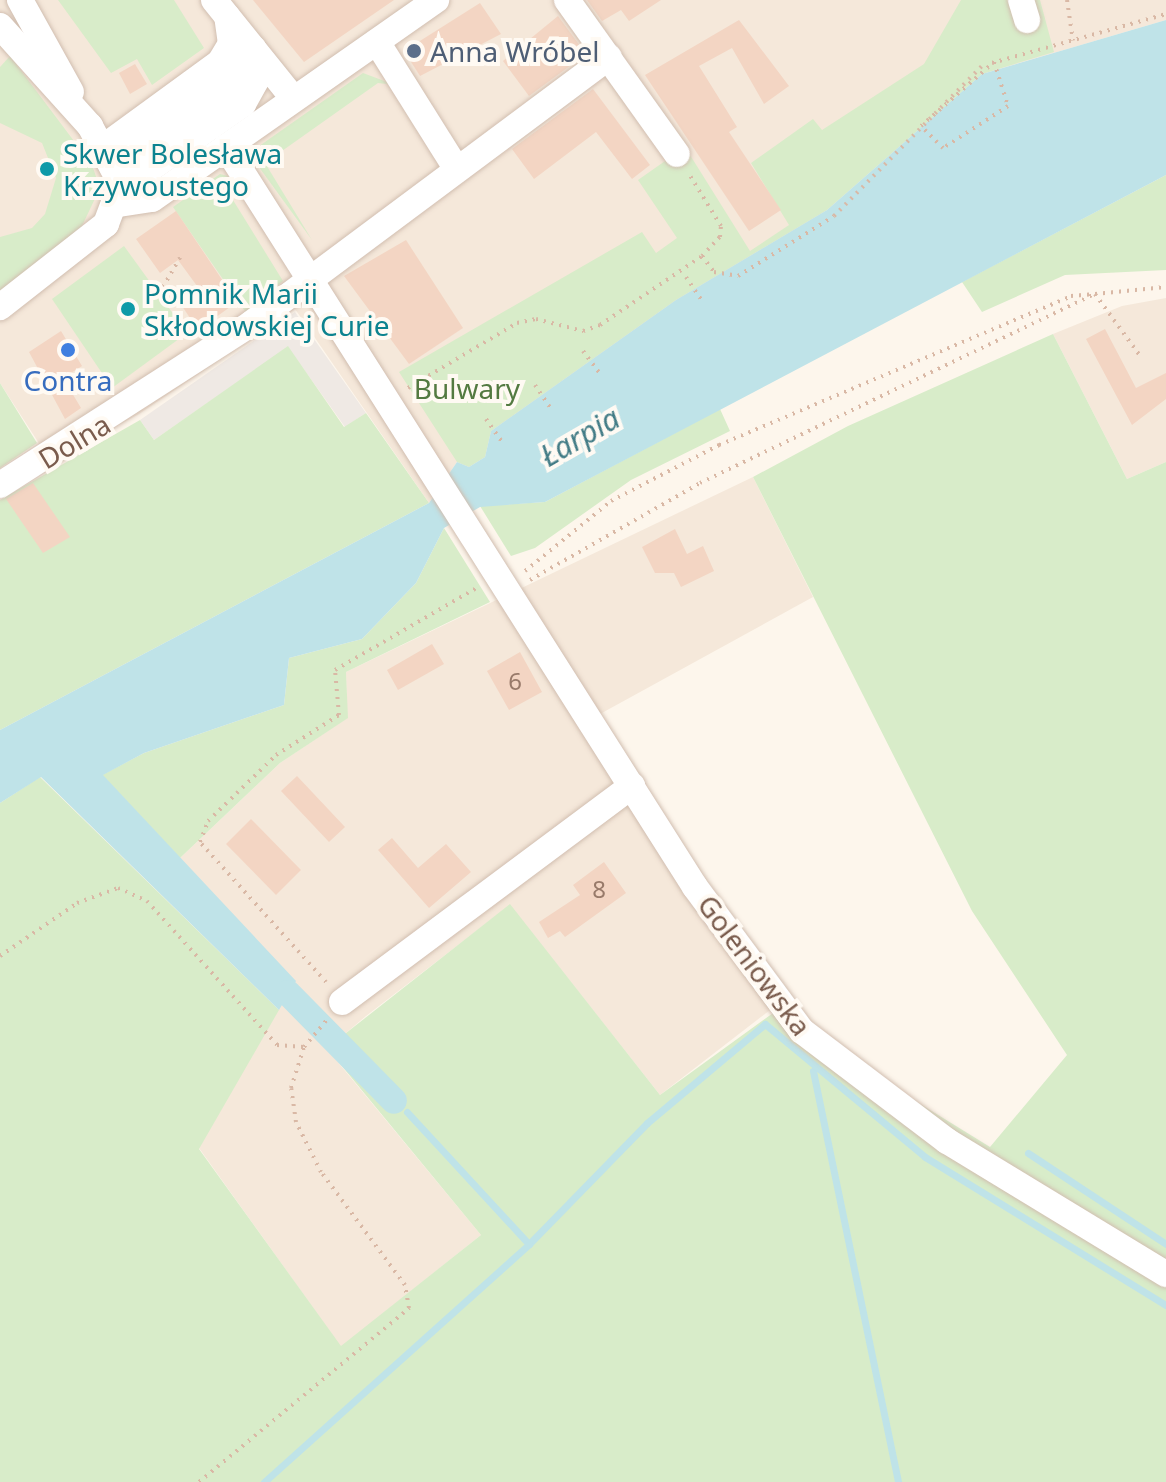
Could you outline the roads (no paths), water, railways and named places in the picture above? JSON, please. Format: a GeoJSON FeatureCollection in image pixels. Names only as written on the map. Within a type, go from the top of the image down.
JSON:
{"type":"FeatureCollection","features":[{"type":"Feature","properties":{"kind":"street"},"geometry":{"type":"LineString","coordinates":[[0,307],[101,229],[110,166],[20,0]]}},
{"type":"Feature","properties":{"kind":"street"},"geometry":{"type":"LineString","coordinates":[[0,26],[110,166],[152,199],[436,0]]}},
{"type":"Feature","properties":{"kind":"street"},"geometry":{"type":"LineString","coordinates":[[567,0],[677,154]]}},
{"type":"Feature","properties":{"kind":"street"},"geometry":{"type":"LineString","coordinates":[[110,166],[243,104],[257,79],[233,24]]}},
{"type":"Feature","properties":{"kind":"street"},"geometry":{"type":"LineString","coordinates":[[110,166],[224,58],[231,44],[233,24]]}},
{"type":"Feature","properties":{"kind":"street"},"geometry":{"type":"LineString","coordinates":[[233,24],[294,99]]}},
{"type":"Feature","properties":{"kind":"street"},"geometry":{"type":"LineString","coordinates":[[377,42],[456,168]]}},
{"type":"Feature","properties":{"kind":"street","name":"Dolna"},"geometry":{"type":"LineString","coordinates":[[0,485],[117,415],[609,57]]}},
{"type":"Feature","properties":{"kind":"street"},"geometry":{"type":"LineString","coordinates":[[226,147],[311,275]]}},
{"type":"Feature","properties":{"kind":"street","name":"Goleniowska"},"geometry":{"type":"LineString","coordinates":[[311,275],[440,474],[632,786],[802,1031],[947,1141],[1166,1274]]}},
{"type":"Feature","properties":{"kind":"street"},"geometry":{"type":"LineString","coordinates":[[342,1002],[632,786]]}},
{"type":"Feature","properties":{"kind":"water","name":"Łarpia"},"geometry":{"type":"Polygon","coordinates":[[[1166,20],[1166,175],[545,502],[480,507],[444,528],[416,583],[362,639],[289,658],[284,705],[144,753],[103,775],[296,981],[279,1010],[41,777],[0,803],[0,730],[429,503],[457,462],[469,467],[485,457],[491,431],[676,300],[827,210],[982,74],[1166,20]]]}},
{"type":"Feature","properties":{"kind":"waterway"},"geometry":{"type":"LineString","coordinates":[[288,993],[394,1101]]}},
{"type":"Feature","properties":{"kind":"waterway"},"geometry":{"type":"LineString","coordinates":[[407,1112],[529,1244],[647,1123],[765,1024],[925,1157],[1166,1305]]}},
{"type":"Feature","properties":{"kind":"waterway"},"geometry":{"type":"LineString","coordinates":[[813,1071],[898,1482]]}},
{"type":"Feature","properties":{"kind":"waterway"},"geometry":{"type":"LineString","coordinates":[[1028,1153],[1166,1244]]}},
{"type":"Feature","properties":{"kind":"waterway"},"geometry":{"type":"LineString","coordinates":[[264,1482],[529,1244]]}},
{"type":"Feature","properties":{"kind":"place","name":"Anna Wróbel"},"geometry":{"type":"Point","coordinates":[414,51]}},
{"type":"Feature","properties":{"kind":"place","name":"Skwer Bolesława Krzywoustego"},"geometry":{"type":"Point","coordinates":[47,169]}},
{"type":"Feature","properties":{"kind":"place","name":"Pomnik Marii Skłodowskiej Curie"},"geometry":{"type":"Point","coordinates":[128,309]}},
{"type":"Feature","properties":{"kind":"place","name":"Contra"},"geometry":{"type":"Point","coordinates":[68,350]}},
{"type":"Feature","properties":{"kind":"park label","name":"Bulwary"},"geometry":{"type":"Point","coordinates":[467,388]}}]}
